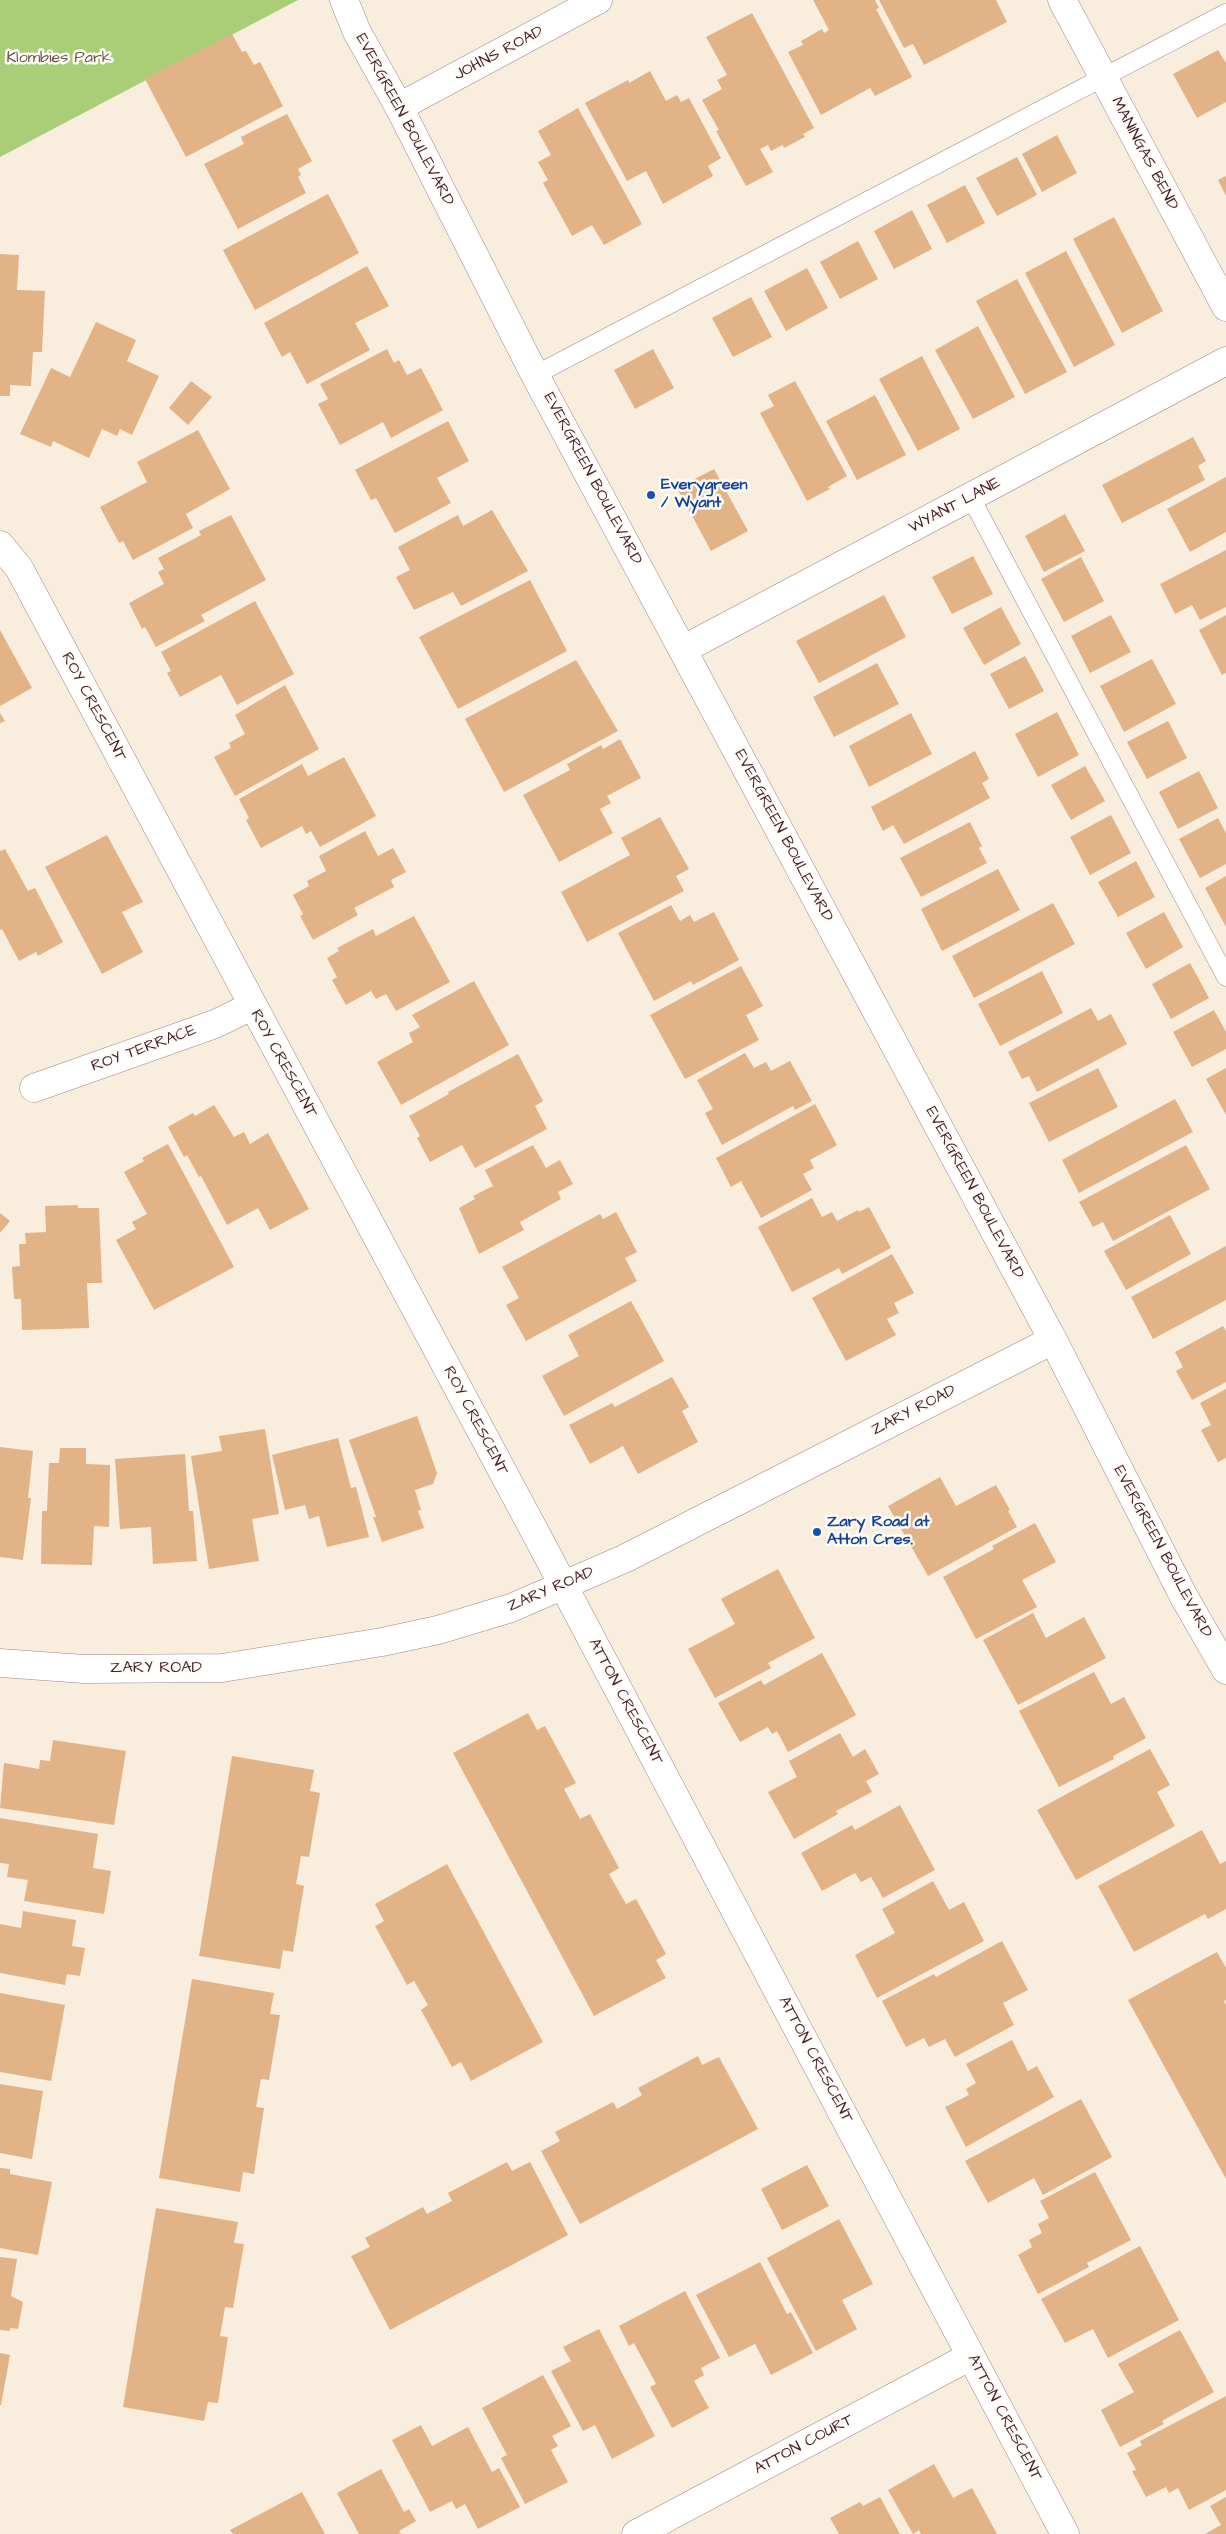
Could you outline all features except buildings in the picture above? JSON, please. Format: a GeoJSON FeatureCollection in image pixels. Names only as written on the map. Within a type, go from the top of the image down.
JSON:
{"type":"FeatureCollection","features":[{"type":"Feature","properties":{"kind":"street","name":"EVERGREEN BOULEVARD"},"geometry":{"type":"LineString","coordinates":[[344,0],[357,32],[399,107],[535,375],[684,649],[1053,1340],[1183,1596],[1226,1670]]}},
{"type":"Feature","properties":{"kind":"street","name":"JOHNS ROAD"},"geometry":{"type":"LineString","coordinates":[[399,107],[598,0]]}},
{"type":"Feature","properties":{"kind":"street","name":"MANINGAS BEND"},"geometry":{"type":"LineString","coordinates":[[1062,0],[1226,307]]}},
{"type":"Feature","properties":{"kind":"street","name":"WYANT LANE"},"geometry":{"type":"LineString","coordinates":[[684,649],[1226,361]]}},
{"type":"Feature","properties":{"kind":"street","name":"ROY CRESCENT"},"geometry":{"type":"LineString","coordinates":[[0,545],[19,568],[564,1586]]}},
{"type":"Feature","properties":{"kind":"street","name":"ROY TERRACE"},"geometry":{"type":"LineString","coordinates":[[34,1088],[215,1024],[252,1006]]}},
{"type":"Feature","properties":{"kind":"street","name":"ZARY ROAD"},"geometry":{"type":"LineString","coordinates":[[0,1663],[84,1669],[222,1668],[382,1642],[438,1630],[510,1608],[626,1558],[1053,1340]]}},
{"type":"Feature","properties":{"kind":"street","name":"ATTON CRESCENT"},"geometry":{"type":"LineString","coordinates":[[564,1586],[1065,2534]]}},
{"type":"Feature","properties":{"kind":"street","name":"ATTON COURT"},"geometry":{"type":"LineString","coordinates":[[636,2534],[971,2356]]}},
{"type":"Feature","properties":{"kind":"lane"},"geometry":{"type":"LineString","coordinates":[[535,375],[1104,79],[1226,13]]}},
{"type":"Feature","properties":{"kind":"lane"},"geometry":{"type":"LineString","coordinates":[[971,498],[1226,977]]}},
{"type":"Feature","properties":{"kind":"green space","name":"Klombies Park"},"geometry":{"type":"Polygon","coordinates":[[[0,0],[298,0],[0,157],[0,0]]]}},
{"type":"Feature","properties":{"kind":"place","name":"Everygreen / Wyant"},"geometry":{"type":"Point","coordinates":[651,495]}},
{"type":"Feature","properties":{"kind":"place","name":"Zary Road at Atton Cres."},"geometry":{"type":"Point","coordinates":[817,1532]}}]}
